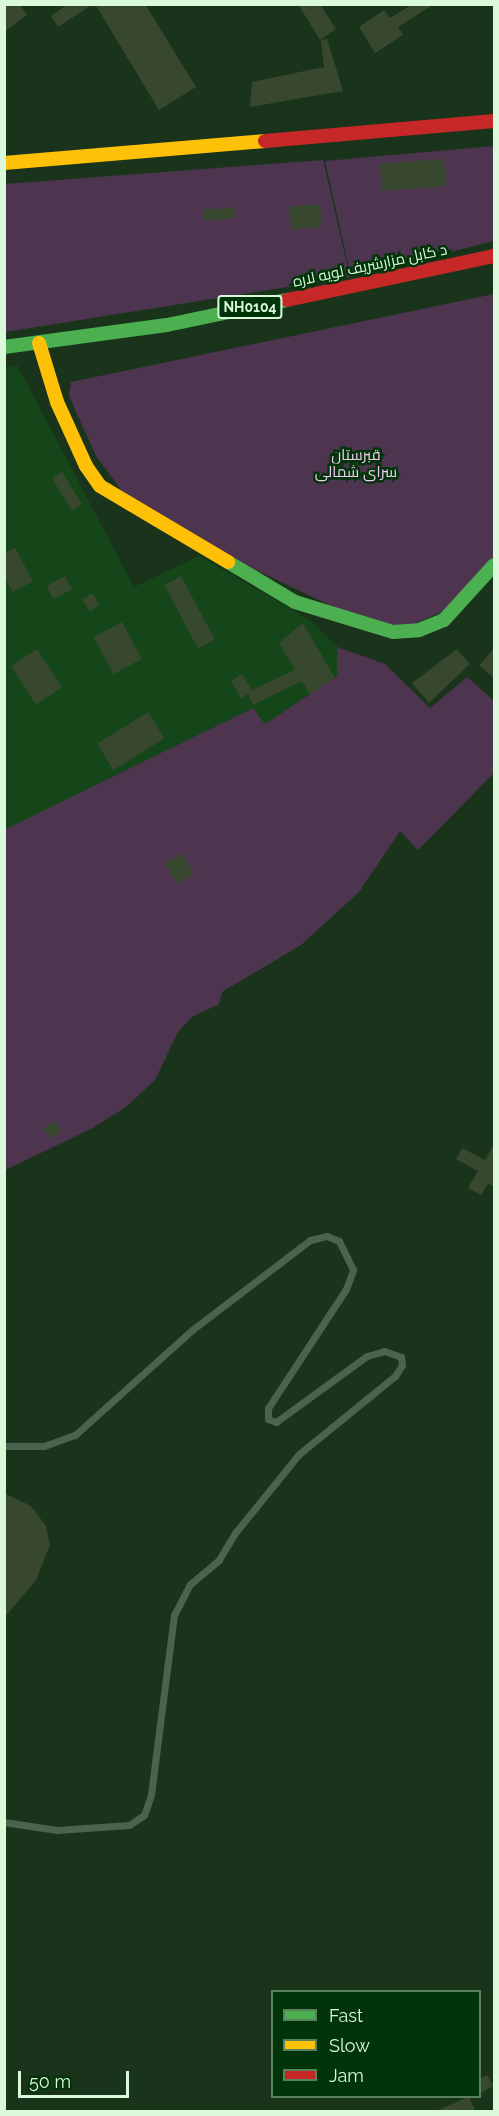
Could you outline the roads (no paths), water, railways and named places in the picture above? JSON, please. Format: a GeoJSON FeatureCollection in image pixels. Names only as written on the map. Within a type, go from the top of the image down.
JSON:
{"type":"FeatureCollection","features":[{"type":"Feature","properties":{"kind":"main road"},"geometry":{"type":"LineString","coordinates":[[4,163],[495,121]]}},
{"type":"Feature","properties":{"kind":"main road","name":"د کابل مزارشریف لویه لاره"},"geometry":{"type":"LineString","coordinates":[[4,347],[167,325],[495,256]]}},
{"type":"Feature","properties":{"kind":"main road"},"geometry":{"type":"LineString","coordinates":[[39,343],[57,402],[86,466],[100,486],[295,602],[393,632],[418,630],[444,620],[495,565]]}},
{"type":"Feature","properties":{"kind":"lane"},"geometry":{"type":"LineString","coordinates":[[4,1446],[44,1446],[75,1435],[192,1330],[310,1240],[327,1236],[339,1241],[353,1270],[345,1289],[268,1408],[268,1419],[276,1422],[367,1356],[384,1351],[401,1357],[402,1365],[396,1376],[300,1454],[235,1533],[219,1560],[190,1584],[174,1615],[151,1795],[144,1815],[129,1825],[57,1830],[4,1822]]}},
{"type":"Feature","properties":{"kind":"park label","name":"قبرستان سرای شمالی"},"geometry":{"type":"Point","coordinates":[356,464]}}]}
